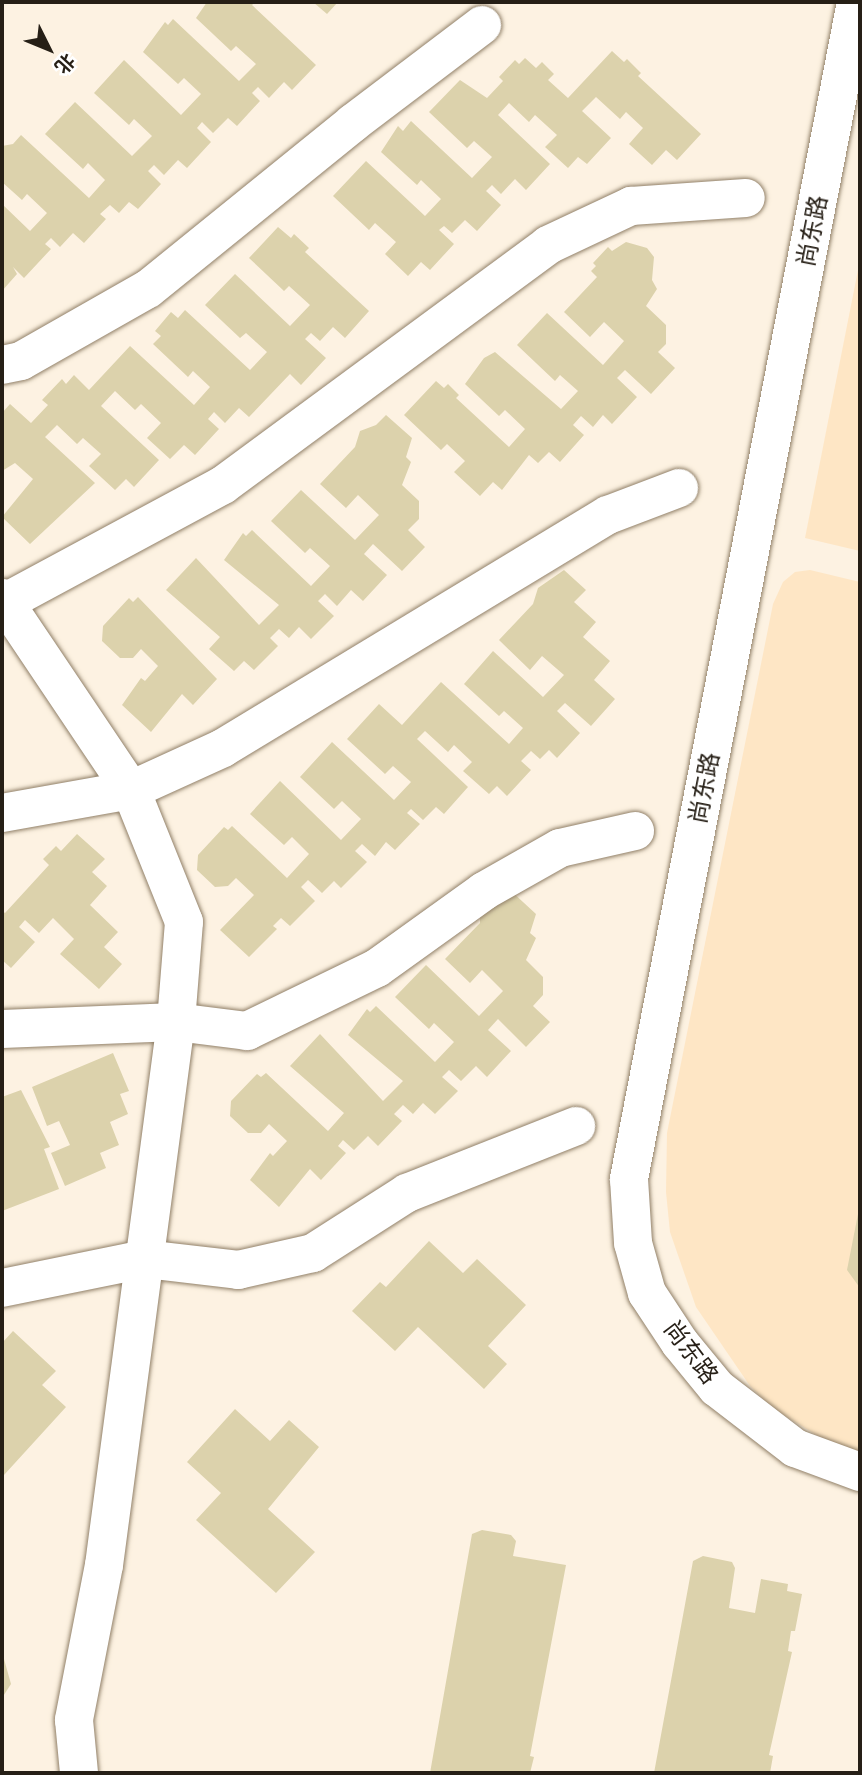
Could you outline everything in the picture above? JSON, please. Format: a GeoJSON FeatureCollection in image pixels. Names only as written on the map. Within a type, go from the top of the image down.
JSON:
{"type":"FeatureCollection","features":[{"type":"Feature","properties":{"kind":"street","name":"尚东路"},"geometry":{"type":"LineString","coordinates":[[856,2],[629,1179],[633,1243],[648,1293],[680,1343],[717,1388],[795,1448],[860,1472]]}},
{"type":"Feature","properties":{"kind":"street"},"geometry":{"type":"LineString","coordinates":[[2,365],[21,361],[148,289],[353,122],[482,25]]}},
{"type":"Feature","properties":{"kind":"street"},"geometry":{"type":"LineString","coordinates":[[79,1773],[74,1720],[104,1566],[176,1022],[184,922],[131,790],[3,602],[223,485],[548,245],[631,206],[746,198]]}},
{"type":"Feature","properties":{"kind":"street"},"geometry":{"type":"LineString","coordinates":[[2,813],[131,790],[223,748],[608,515],[679,488]]}},
{"type":"Feature","properties":{"kind":"street"},"geometry":{"type":"LineString","coordinates":[[2,1028],[176,1022],[247,1031],[377,968],[484,891],[560,848],[635,831]]}},
{"type":"Feature","properties":{"kind":"street"},"geometry":{"type":"LineString","coordinates":[[2,1288],[145,1259],[238,1270],[313,1253],[407,1193],[576,1126]]}},
{"type":"Feature","properties":{"kind":"shaded area"},"geometry":{"type":"Polygon","coordinates":[[[860,260],[860,551],[805,538],[860,260]]]}},
{"type":"Feature","properties":{"kind":"shaded area"},"geometry":{"type":"Polygon","coordinates":[[[810,570],[860,582],[860,1452],[838,1448],[772,1408],[750,1386],[696,1307],[670,1232],[666,1192],[667,1133],[773,604],[783,582],[795,572],[810,570]]]}},
{"type":"Feature","properties":{"kind":"building"},"geometry":{"type":"Polygon","coordinates":[[[207,2],[255,2],[252,5],[316,65],[292,90],[284,82],[269,98],[258,87],[252,93],[260,101],[237,126],[228,118],[213,133],[202,122],[197,128],[211,142],[187,168],[178,160],[164,175],[154,165],[148,171],[161,184],[138,209],[129,202],[119,213],[110,205],[100,214],[106,219],[84,243],[73,233],[60,247],[51,238],[45,244],[51,249],[24,278],[13,267],[17,274],[2,291],[2,204],[30,231],[47,213],[27,194],[22,200],[2,182],[2,146],[13,144],[21,135],[89,198],[105,180],[88,163],[83,169],[45,134],[75,102],[132,156],[152,136],[134,119],[129,125],[94,93],[124,60],[181,115],[201,94],[184,78],[178,84],[143,52],[165,22],[168,25],[173,19],[239,81],[256,64],[236,46],[231,51],[196,18],[207,2]]]}},
{"type":"Feature","properties":{"kind":"building"},"geometry":{"type":"Polygon","coordinates":[[[313,2],[338,2],[327,14],[313,2]]]}},
{"type":"Feature","properties":{"kind":"building"},"geometry":{"type":"Polygon","coordinates":[[[612,51],[624,62],[627,59],[641,73],[638,76],[701,134],[677,160],[666,150],[652,165],[629,144],[643,128],[626,112],[620,119],[596,97],[582,111],[611,138],[587,164],[578,157],[568,168],[545,147],[557,135],[535,115],[529,122],[509,103],[498,115],[550,164],[526,190],[515,179],[501,194],[492,185],[486,191],[501,205],[477,231],[465,220],[452,233],[444,226],[439,230],[454,244],[430,270],[421,262],[408,276],[385,254],[396,242],[375,223],[369,230],[333,196],[366,161],[425,216],[441,199],[421,180],[417,185],[381,152],[398,126],[403,131],[411,121],[472,178],[492,157],[474,141],[467,148],[429,112],[460,80],[487,98],[503,81],[499,77],[515,60],[519,64],[525,58],[536,68],[542,62],[554,74],[548,80],[568,98],[612,51]]]}},
{"type":"Feature","properties":{"kind":"building"},"geometry":{"type":"Polygon","coordinates":[[[278,227],[291,238],[294,234],[309,248],[305,252],[369,311],[345,338],[333,327],[320,341],[311,333],[305,339],[326,358],[301,385],[290,374],[249,417],[239,408],[225,423],[214,412],[208,419],[219,429],[195,455],[184,445],[170,459],[147,438],[161,423],[141,404],[135,410],[115,391],[101,406],[159,460],[134,487],[126,479],[115,490],[89,466],[101,454],[83,438],[77,444],[57,425],[45,437],[95,483],[30,544],[2,517],[33,479],[15,463],[2,471],[2,413],[10,404],[31,423],[48,405],[42,400],[62,379],[66,384],[74,375],[89,390],[130,346],[194,405],[210,387],[193,371],[188,377],[153,344],[161,336],[155,331],[171,312],[178,318],[185,310],[250,370],[267,352],[246,333],[240,338],[205,305],[235,274],[290,326],[310,305],[289,286],[284,291],[249,258],[278,227]]]}},
{"type":"Feature","properties":{"kind":"building"},"geometry":{"type":"Polygon","coordinates":[[[626,242],[647,248],[654,257],[652,280],[657,289],[646,306],[666,325],[666,344],[658,352],[675,368],[651,394],[625,370],[617,378],[637,397],[612,424],[603,415],[593,427],[581,416],[573,425],[584,435],[560,462],[549,452],[538,463],[529,455],[502,490],[493,482],[480,496],[454,472],[465,461],[447,444],[441,450],[404,415],[436,381],[444,388],[448,384],[459,395],[456,398],[509,447],[525,429],[505,410],[499,416],[465,384],[484,358],[495,352],[561,409],[578,391],[560,375],[555,381],[517,345],[547,313],[603,365],[624,341],[604,322],[590,337],[564,312],[597,277],[591,271],[596,266],[593,263],[608,247],[612,251],[626,242]]]}},
{"type":"Feature","properties":{"kind":"building"},"geometry":{"type":"Polygon","coordinates":[[[386,415],[412,438],[406,457],[411,462],[402,485],[419,501],[419,519],[408,530],[425,547],[402,571],[373,544],[364,554],[387,575],[363,601],[351,590],[337,606],[325,594],[318,601],[334,616],[311,639],[299,627],[289,638],[279,629],[270,638],[278,646],[254,670],[244,661],[234,671],[209,649],[220,637],[166,590],[196,558],[259,625],[279,605],[224,560],[243,533],[246,536],[252,530],[311,586],[330,566],[310,548],[305,553],[271,521],[301,490],[355,540],[379,515],[358,495],[346,508],[320,484],[355,447],[360,431],[376,425],[386,415]]]}},
{"type":"Feature","properties":{"kind":"building"},"geometry":{"type":"Polygon","coordinates":[[[564,570],[586,590],[574,602],[596,622],[583,637],[610,661],[594,680],[615,699],[591,726],[565,703],[557,711],[580,733],[557,758],[549,750],[540,759],[531,751],[521,761],[531,770],[507,796],[497,786],[489,794],[463,771],[472,762],[454,745],[448,752],[425,731],[417,739],[468,787],[444,814],[436,807],[423,820],[411,809],[407,813],[420,824],[395,850],[386,842],[375,856],[362,844],[355,851],[367,862],[341,888],[334,881],[322,893],[308,880],[301,887],[315,901],[290,926],[281,918],[273,926],[277,929],[249,957],[220,930],[254,895],[236,878],[228,886],[215,887],[197,870],[198,855],[224,827],[228,830],[232,826],[287,878],[309,854],[292,837],[284,845],[250,814],[280,781],[341,840],[361,819],[342,801],[334,809],[300,777],[332,742],[394,800],[411,782],[393,766],[385,774],[347,739],[379,704],[402,725],[441,682],[509,744],[523,728],[504,711],[499,716],[464,684],[493,651],[543,697],[564,675],[542,656],[530,670],[499,640],[533,604],[538,588],[564,570]]]}},
{"type":"Feature","properties":{"kind":"building"},"geometry":{"type":"Polygon","coordinates":[[[138,597],[217,679],[193,705],[182,694],[151,732],[122,705],[141,678],[145,681],[158,666],[141,649],[133,658],[120,658],[102,641],[103,626],[129,598],[133,602],[138,597]]]}},
{"type":"Feature","properties":{"kind":"building"},"geometry":{"type":"Polygon","coordinates":[[[77,834],[105,859],[92,872],[107,886],[90,905],[118,932],[104,947],[122,964],[99,989],[60,954],[74,939],[53,918],[39,933],[25,920],[19,927],[35,942],[11,968],[2,960],[2,911],[5,913],[49,865],[43,859],[56,846],[61,851],[77,834]]]}},
{"type":"Feature","properties":{"kind":"building"},"geometry":{"type":"Polygon","coordinates":[[[510,890],[536,914],[530,933],[536,938],[526,960],[543,977],[543,995],[533,1006],[550,1022],[526,1047],[498,1019],[488,1030],[511,1051],[487,1077],[476,1066],[461,1081],[449,1070],[442,1077],[458,1091],[435,1114],[423,1103],[413,1114],[403,1105],[394,1114],[402,1121],[378,1146],[368,1136],[354,1150],[343,1140],[338,1146],[346,1153],[321,1180],[310,1169],[279,1207],[250,1180],[270,1153],[273,1156],[287,1141],[269,1124],[261,1133],[248,1133],[230,1116],[231,1101],[257,1074],[261,1077],[266,1073],[328,1131],[344,1113],[290,1066],[320,1034],[383,1101],[403,1081],[348,1035],[367,1009],[370,1012],[376,1006],[435,1062],[454,1042],[434,1023],[429,1029],[395,997],[426,965],[479,1016],[503,991],[482,970],[470,983],[445,959],[480,923],[480,914],[510,890]]]}},
{"type":"Feature","properties":{"kind":"building"},"geometry":{"type":"Polygon","coordinates":[[[113,1053],[129,1091],[120,1094],[128,1114],[110,1122],[119,1145],[100,1153],[106,1168],[65,1186],[51,1153],[70,1145],[59,1121],[47,1126],[32,1087],[113,1053]]]}},
{"type":"Feature","properties":{"kind":"building"},"geometry":{"type":"Polygon","coordinates":[[[21,1090],[50,1147],[44,1149],[59,1189],[2,1211],[2,1097],[21,1090]]]}},
{"type":"Feature","properties":{"kind":"building"},"geometry":{"type":"Polygon","coordinates":[[[860,1209],[860,1288],[847,1270],[860,1209]]]}},
{"type":"Feature","properties":{"kind":"building"},"geometry":{"type":"Polygon","coordinates":[[[429,1241],[463,1273],[477,1259],[526,1305],[488,1346],[507,1364],[484,1389],[418,1327],[395,1351],[352,1311],[380,1282],[386,1287],[429,1241]]]}},
{"type":"Feature","properties":{"kind":"building"},"geometry":{"type":"Polygon","coordinates":[[[13,1331],[56,1371],[42,1385],[66,1407],[4,1475],[2,1343],[13,1331]]]}},
{"type":"Feature","properties":{"kind":"building"},"geometry":{"type":"Polygon","coordinates":[[[235,1409],[270,1441],[289,1420],[319,1447],[268,1509],[315,1552],[276,1593],[196,1520],[221,1493],[187,1462],[235,1409]]]}},
{"type":"Feature","properties":{"kind":"building"},"geometry":{"type":"Polygon","coordinates":[[[482,1530],[511,1535],[516,1541],[513,1556],[566,1565],[530,1756],[534,1757],[530,1773],[430,1773],[472,1534],[482,1530]]]}},
{"type":"Feature","properties":{"kind":"building"},"geometry":{"type":"Polygon","coordinates":[[[703,1556],[732,1562],[735,1568],[729,1608],[755,1613],[761,1579],[788,1584],[787,1591],[802,1594],[795,1631],[791,1631],[788,1651],[792,1652],[769,1755],[773,1756],[770,1773],[654,1773],[693,1561],[703,1556]]]}},
{"type":"Feature","properties":{"kind":"building"},"geometry":{"type":"Polygon","coordinates":[[[2,1652],[11,1684],[2,1698],[2,1652]]]}}]}
